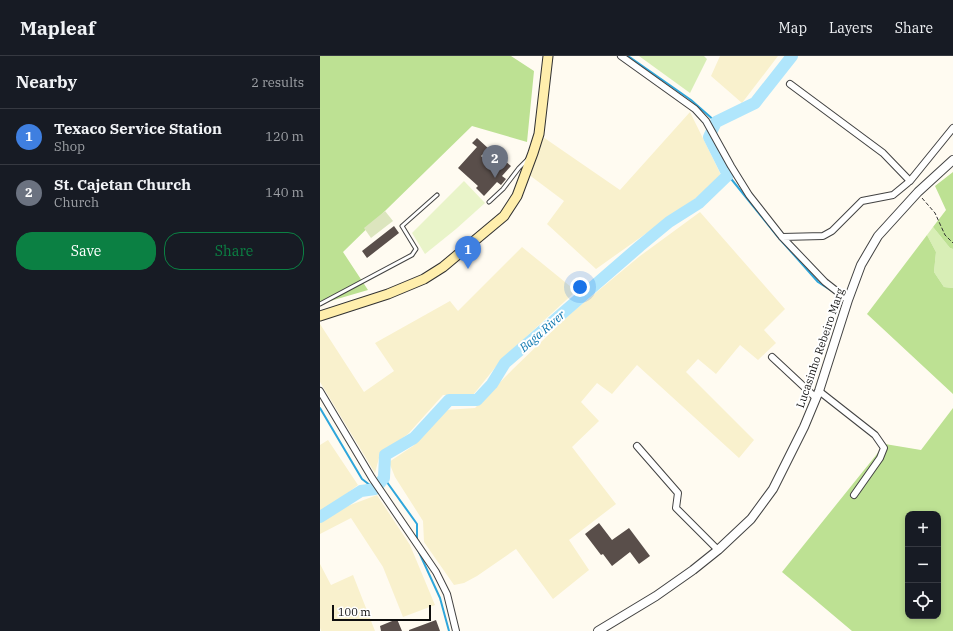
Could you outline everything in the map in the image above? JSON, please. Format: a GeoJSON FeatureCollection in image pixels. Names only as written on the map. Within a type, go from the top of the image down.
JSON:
{"type":"FeatureCollection","features":[{"type":"Feature","properties":{"kind":"main road"},"geometry":{"type":"LineString","coordinates":[[320,316],[411,285],[429,277],[504,216],[517,196],[539,134],[548,56]]}},
{"type":"Feature","properties":{"kind":"street"},"geometry":{"type":"LineString","coordinates":[[621,56],[695,109],[706,121],[731,166],[746,189],[782,237],[824,282],[848,300]]}},
{"type":"Feature","properties":{"kind":"street"},"geometry":{"type":"LineString","coordinates":[[790,84],[883,152],[910,181]]}},
{"type":"Feature","properties":{"kind":"street"},"geometry":{"type":"LineString","coordinates":[[782,237],[822,236],[832,231],[862,201],[893,195],[910,181],[953,128]]}},
{"type":"Feature","properties":{"kind":"street","name":"Lucasinho Rebeiro Marg"},"geometry":{"type":"LineString","coordinates":[[598,631],[656,596],[718,550],[751,519],[773,488],[804,427],[817,395],[861,265],[878,236],[918,192],[953,160]]}},
{"type":"Feature","properties":{"kind":"street"},"geometry":{"type":"LineString","coordinates":[[772,357],[817,395],[875,435],[884,448],[880,458],[854,495]]}},
{"type":"Feature","properties":{"kind":"street"},"geometry":{"type":"LineString","coordinates":[[320,391],[372,478],[436,572],[447,594],[456,631]]}},
{"type":"Feature","properties":{"kind":"street"},"geometry":{"type":"LineString","coordinates":[[637,446],[678,493],[676,508],[718,550]]}},
{"type":"Feature","properties":{"kind":"lane"},"geometry":{"type":"LineString","coordinates":[[489,202],[503,189],[533,153]]}},
{"type":"Feature","properties":{"kind":"lane"},"geometry":{"type":"LineString","coordinates":[[320,304],[412,255],[416,249],[402,226],[437,196]]}},
{"type":"Feature","properties":{"kind":"path"},"geometry":{"type":"LineString","coordinates":[[918,192],[935,213],[944,235],[953,243]]}},
{"type":"Feature","properties":{"kind":"shaded area"},"geometry":{"type":"Polygon","coordinates":[[[720,56],[778,56],[742,103],[711,76],[720,56]]]}},
{"type":"Feature","properties":{"kind":"shaded area"},"geometry":{"type":"Polygon","coordinates":[[[690,112],[721,175],[696,198],[596,269],[547,224],[564,201],[528,174],[543,137],[620,190],[690,112]]]}},
{"type":"Feature","properties":{"kind":"shaded area"},"geometry":{"type":"Polygon","coordinates":[[[700,212],[785,309],[764,330],[776,343],[758,360],[740,345],[716,374],[698,359],[686,372],[754,440],[739,458],[637,365],[612,394],[597,383],[581,402],[599,421],[572,447],[616,504],[569,540],[589,570],[553,599],[516,549],[477,576],[464,583],[454,585],[424,542],[423,521],[395,477],[389,462],[413,446],[445,410],[475,408],[569,315],[640,256],[700,212]]]}},
{"type":"Feature","properties":{"kind":"shaded area"},"geometry":{"type":"Polygon","coordinates":[[[522,247],[576,291],[502,359],[473,395],[443,395],[408,434],[380,454],[375,473],[320,382],[320,324],[364,392],[394,371],[375,343],[450,301],[458,311],[522,247]]]}},
{"type":"Feature","properties":{"kind":"shaded area"},"geometry":{"type":"Polygon","coordinates":[[[328,440],[358,485],[329,507],[320,511],[320,445],[328,440]]]}},
{"type":"Feature","properties":{"kind":"shaded area"},"geometry":{"type":"Polygon","coordinates":[[[377,495],[410,545],[435,605],[403,617],[383,567],[351,518],[320,534],[320,521],[345,507],[377,495]]]}},
{"type":"Feature","properties":{"kind":"shaded area"},"geometry":{"type":"Polygon","coordinates":[[[320,564],[331,585],[353,575],[375,631],[321,631],[320,564]]]}},
{"type":"Feature","properties":{"kind":"green space"},"geometry":{"type":"Polygon","coordinates":[[[320,56],[511,56],[534,71],[527,142],[472,126],[343,252],[368,290],[320,304],[320,56]]]}},
{"type":"Feature","properties":{"kind":"green space"},"geometry":{"type":"Polygon","coordinates":[[[639,56],[704,56],[707,59],[690,93],[639,56]]]}},
{"type":"Feature","properties":{"kind":"green space"},"geometry":{"type":"Polygon","coordinates":[[[953,172],[953,249],[950,248],[933,227],[946,210],[935,186],[953,172]]]}},
{"type":"Feature","properties":{"kind":"green space"},"geometry":{"type":"Polygon","coordinates":[[[464,181],[485,203],[425,254],[412,233],[464,181]]]}},
{"type":"Feature","properties":{"kind":"green space"},"geometry":{"type":"Polygon","coordinates":[[[385,211],[393,221],[371,238],[364,228],[385,211]]]}},
{"type":"Feature","properties":{"kind":"green space"},"geometry":{"type":"Polygon","coordinates":[[[933,227],[950,248],[953,249],[953,288],[944,287],[934,272],[936,252],[927,235],[933,227]]]}},
{"type":"Feature","properties":{"kind":"green space"},"geometry":{"type":"Polygon","coordinates":[[[927,235],[936,252],[934,272],[944,287],[953,288],[953,394],[867,314],[927,235]]]}},
{"type":"Feature","properties":{"kind":"green space"},"geometry":{"type":"Polygon","coordinates":[[[953,408],[953,631],[852,631],[782,572],[885,444],[921,450],[953,408]]]}},
{"type":"Feature","properties":{"kind":"building"},"geometry":{"type":"Polygon","coordinates":[[[477,138],[489,149],[481,156],[494,168],[503,159],[511,166],[502,176],[506,179],[501,185],[497,182],[484,196],[476,188],[478,186],[458,168],[477,147],[472,143],[477,138]]]}},
{"type":"Feature","properties":{"kind":"building"},"geometry":{"type":"Polygon","coordinates":[[[394,226],[399,233],[367,258],[362,251],[394,226]]]}},
{"type":"Feature","properties":{"kind":"building"},"geometry":{"type":"Polygon","coordinates":[[[599,523],[612,540],[629,528],[650,556],[639,564],[630,552],[612,566],[603,554],[601,555],[585,534],[599,523]]]}},
{"type":"Feature","properties":{"kind":"building"},"geometry":{"type":"Polygon","coordinates":[[[397,619],[402,631],[381,631],[380,626],[397,619]]]}},
{"type":"Feature","properties":{"kind":"building"},"geometry":{"type":"Polygon","coordinates":[[[436,620],[440,631],[409,631],[409,630],[436,620]]]}},
{"type":"Feature","properties":{"kind":"waterway"},"geometry":{"type":"LineString","coordinates":[[628,56],[691,100],[716,122]]}},
{"type":"Feature","properties":{"kind":"waterway","name":"Baga River"},"geometry":{"type":"LineString","coordinates":[[320,517],[361,491],[375,489],[384,478],[385,455],[414,438],[449,400],[477,400],[492,384],[505,363],[669,222],[699,203],[728,175],[709,137],[716,122],[755,103],[792,56]]}},
{"type":"Feature","properties":{"kind":"waterway"},"geometry":{"type":"LineString","coordinates":[[728,175],[778,237],[818,282],[835,293]]}},
{"type":"Feature","properties":{"kind":"waterway"},"geometry":{"type":"LineString","coordinates":[[320,408],[362,479],[375,489]]}},
{"type":"Feature","properties":{"kind":"waterway"},"geometry":{"type":"LineString","coordinates":[[384,478],[417,524],[417,540]]}},
{"type":"Feature","properties":{"kind":"waterway"},"geometry":{"type":"LineString","coordinates":[[418,550],[440,598],[449,631]]}},
{"type":"Feature","properties":{"kind":"place","name":"St. Cajetan Church"},"geometry":{"type":"Point","coordinates":[495,178]}},
{"type":"Feature","properties":{"kind":"place","name":"Texaco Service Station"},"geometry":{"type":"Point","coordinates":[468,269]}}]}
